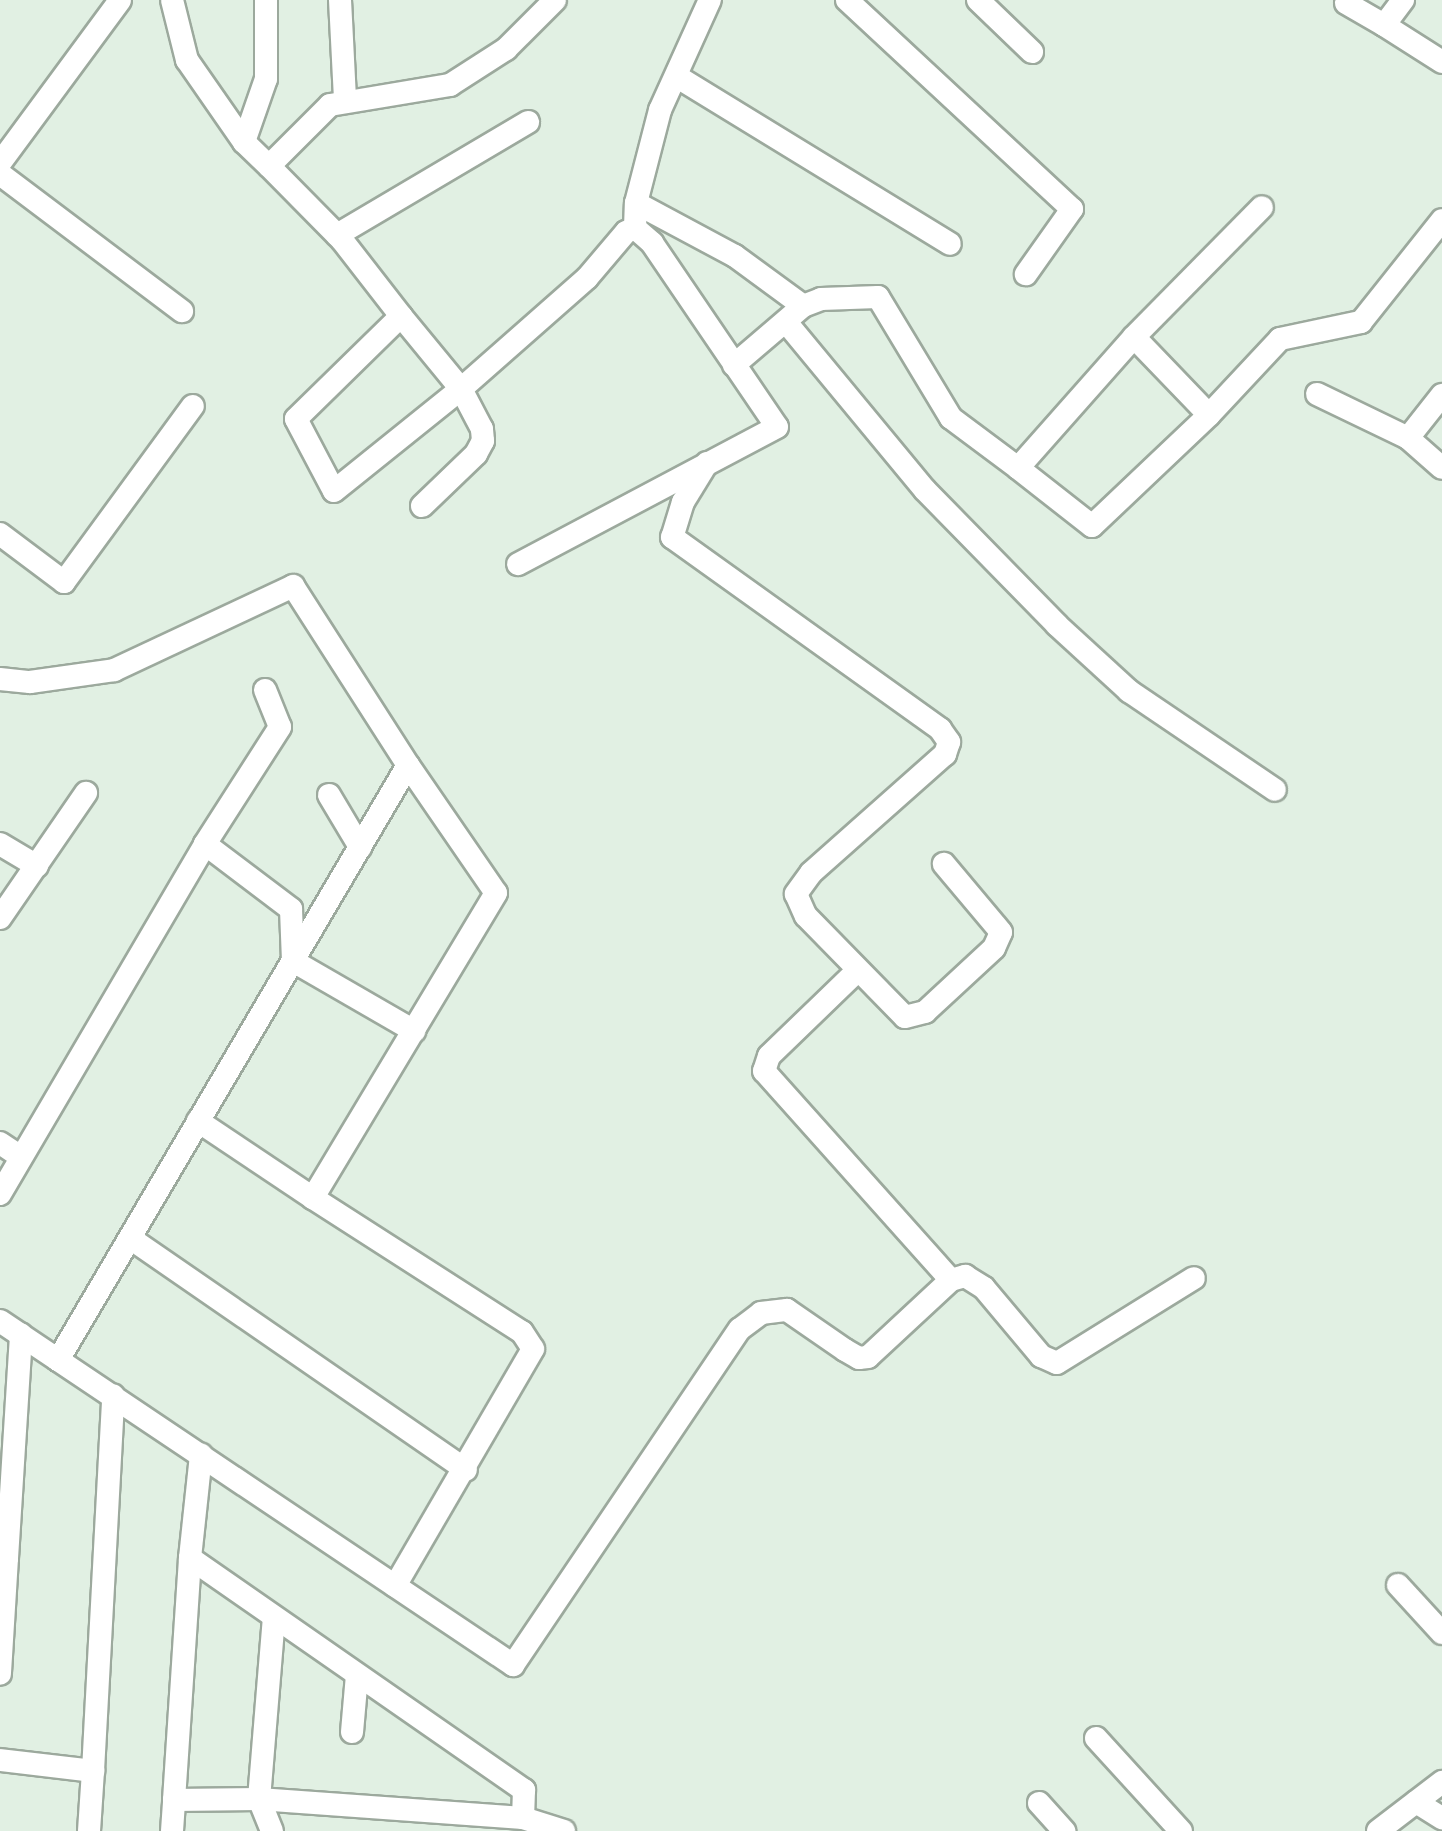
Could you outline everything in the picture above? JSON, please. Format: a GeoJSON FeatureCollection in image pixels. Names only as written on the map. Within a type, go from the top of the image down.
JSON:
{"type":"FeatureCollection","features":[{"type":"Feature","properties":{"kind":"street"},"geometry":{"type":"LineString","coordinates":[[0,163],[120,0]]}},
{"type":"Feature","properties":{"kind":"street"},"geometry":{"type":"LineString","coordinates":[[172,0],[187,60],[244,142],[337,234],[461,389],[482,428],[483,441],[476,454],[422,506]]}},
{"type":"Feature","properties":{"kind":"street"},"geometry":{"type":"LineString","coordinates":[[244,142],[266,78],[266,0]]}},
{"type":"Feature","properties":{"kind":"street"},"geometry":{"type":"LineString","coordinates":[[340,0],[345,100]]}},
{"type":"Feature","properties":{"kind":"street"},"geometry":{"type":"LineString","coordinates":[[269,166],[330,105],[450,85],[506,49],[556,0]]}},
{"type":"Feature","properties":{"kind":"street"},"geometry":{"type":"LineString","coordinates":[[634,228],[636,203],[660,110],[710,0]]}},
{"type":"Feature","properties":{"kind":"street"},"geometry":{"type":"LineString","coordinates":[[848,0],[1072,210],[1026,274]]}},
{"type":"Feature","properties":{"kind":"street"},"geometry":{"type":"LineString","coordinates":[[978,0],[1032,52]]}},
{"type":"Feature","properties":{"kind":"street"},"geometry":{"type":"LineString","coordinates":[[1384,25],[1403,0]]}},
{"type":"Feature","properties":{"kind":"street"},"geometry":{"type":"LineString","coordinates":[[1346,2],[1442,62]]}},
{"type":"Feature","properties":{"kind":"street"},"geometry":{"type":"LineString","coordinates":[[676,76],[950,244]]}},
{"type":"Feature","properties":{"kind":"street"},"geometry":{"type":"LineString","coordinates":[[337,234],[528,122]]}},
{"type":"Feature","properties":{"kind":"street"},"geometry":{"type":"LineString","coordinates":[[0,174],[182,311]]}},
{"type":"Feature","properties":{"kind":"street"},"geometry":{"type":"LineString","coordinates":[[636,203],[734,256],[794,314],[925,490],[1057,625],[1129,691],[1276,790]]}},
{"type":"Feature","properties":{"kind":"street"},"geometry":{"type":"LineString","coordinates":[[1018,468],[1134,337],[1262,207]]}},
{"type":"Feature","properties":{"kind":"street"},"geometry":{"type":"LineString","coordinates":[[734,366],[794,314],[822,298],[878,296],[951,418],[1092,526],[1209,414],[1280,338],[1361,322],[1442,220]]}},
{"type":"Feature","properties":{"kind":"street"},"geometry":{"type":"LineString","coordinates":[[518,564],[777,427],[652,243],[634,228]]}},
{"type":"Feature","properties":{"kind":"street"},"geometry":{"type":"LineString","coordinates":[[401,316],[296,419],[334,491],[461,389],[587,278],[626,232],[634,228]]}},
{"type":"Feature","properties":{"kind":"street"},"geometry":{"type":"LineString","coordinates":[[1134,337],[1209,414]]}},
{"type":"Feature","properties":{"kind":"street"},"geometry":{"type":"LineString","coordinates":[[1317,394],[1408,438],[1442,468]]}},
{"type":"Feature","properties":{"kind":"street"},"geometry":{"type":"LineString","coordinates":[[1408,438],[1442,395]]}},
{"type":"Feature","properties":{"kind":"street"},"geometry":{"type":"LineString","coordinates":[[0,513],[5,521],[0,530],[64,582],[193,406]]}},
{"type":"Feature","properties":{"kind":"street"},"geometry":{"type":"LineString","coordinates":[[708,463],[674,522],[672,537],[677,543],[940,730],[949,742],[945,754],[811,873],[796,894],[806,916],[895,1012],[912,1018],[925,1012],[994,948],[1001,932],[944,864]]}},
{"type":"Feature","properties":{"kind":"street"},"geometry":{"type":"LineString","coordinates":[[0,679],[30,682],[114,670],[294,586],[408,765],[496,893],[312,1198]]}},
{"type":"Feature","properties":{"kind":"street"},"geometry":{"type":"LineString","coordinates":[[0,1194],[205,844],[280,727],[265,690]]}},
{"type":"Feature","properties":{"kind":"street"},"geometry":{"type":"LineString","coordinates":[[58,1360],[408,765]]}},
{"type":"Feature","properties":{"kind":"street"},"geometry":{"type":"LineString","coordinates":[[0,918],[86,793]]}},
{"type":"Feature","properties":{"kind":"street"},"geometry":{"type":"LineString","coordinates":[[329,795],[360,847]]}},
{"type":"Feature","properties":{"kind":"street"},"geometry":{"type":"LineString","coordinates":[[0,844],[36,866]]}},
{"type":"Feature","properties":{"kind":"street"},"geometry":{"type":"LineString","coordinates":[[205,844],[291,909],[294,961]]}},
{"type":"Feature","properties":{"kind":"street"},"geometry":{"type":"LineString","coordinates":[[294,961],[414,1030]]}},
{"type":"Feature","properties":{"kind":"street"},"geometry":{"type":"LineString","coordinates":[[857,970],[768,1056],[764,1071],[950,1280]]}},
{"type":"Feature","properties":{"kind":"street"},"geometry":{"type":"LineString","coordinates":[[198,1121],[532,1342],[531,1356],[395,1586]]}},
{"type":"Feature","properties":{"kind":"street"},"geometry":{"type":"LineString","coordinates":[[0,1143],[22,1157]]}},
{"type":"Feature","properties":{"kind":"street"},"geometry":{"type":"LineString","coordinates":[[130,1238],[466,1470]]}},
{"type":"Feature","properties":{"kind":"street"},"geometry":{"type":"LineString","coordinates":[[0,1320],[514,1665],[740,1330],[773,1308],[787,1310],[859,1358],[868,1356],[950,1280],[973,1278],[1041,1356],[1057,1363],[1194,1278]]}},
{"type":"Feature","properties":{"kind":"street"},"geometry":{"type":"LineString","coordinates":[[0,1674],[4,1558],[21,1334]]}},
{"type":"Feature","properties":{"kind":"street"},"geometry":{"type":"LineString","coordinates":[[89,1831],[113,1396]]}},
{"type":"Feature","properties":{"kind":"street"},"geometry":{"type":"LineString","coordinates":[[172,1831],[190,1558],[201,1456]]}},
{"type":"Feature","properties":{"kind":"street"},"geometry":{"type":"LineString","coordinates":[[190,1558],[524,1790],[522,1818]]}},
{"type":"Feature","properties":{"kind":"street"},"geometry":{"type":"LineString","coordinates":[[1398,1585],[1442,1633]]}},
{"type":"Feature","properties":{"kind":"street"},"geometry":{"type":"LineString","coordinates":[[272,1831],[259,1799],[274,1618]]}},
{"type":"Feature","properties":{"kind":"street"},"geometry":{"type":"LineString","coordinates":[[352,1732],[357,1675]]}},
{"type":"Feature","properties":{"kind":"street"},"geometry":{"type":"LineString","coordinates":[[1096,1738],[1181,1831]]}},
{"type":"Feature","properties":{"kind":"street"},"geometry":{"type":"LineString","coordinates":[[0,1760],[93,1771]]}},
{"type":"Feature","properties":{"kind":"street"},"geometry":{"type":"LineString","coordinates":[[1378,1831],[1442,1782]]}},
{"type":"Feature","properties":{"kind":"street"},"geometry":{"type":"LineString","coordinates":[[174,1800],[259,1799],[522,1818],[564,1831]]}},
{"type":"Feature","properties":{"kind":"street"},"geometry":{"type":"LineString","coordinates":[[1416,1802],[1442,1818]]}},
{"type":"Feature","properties":{"kind":"street"},"geometry":{"type":"LineString","coordinates":[[1039,1803],[1064,1831]]}}]}
